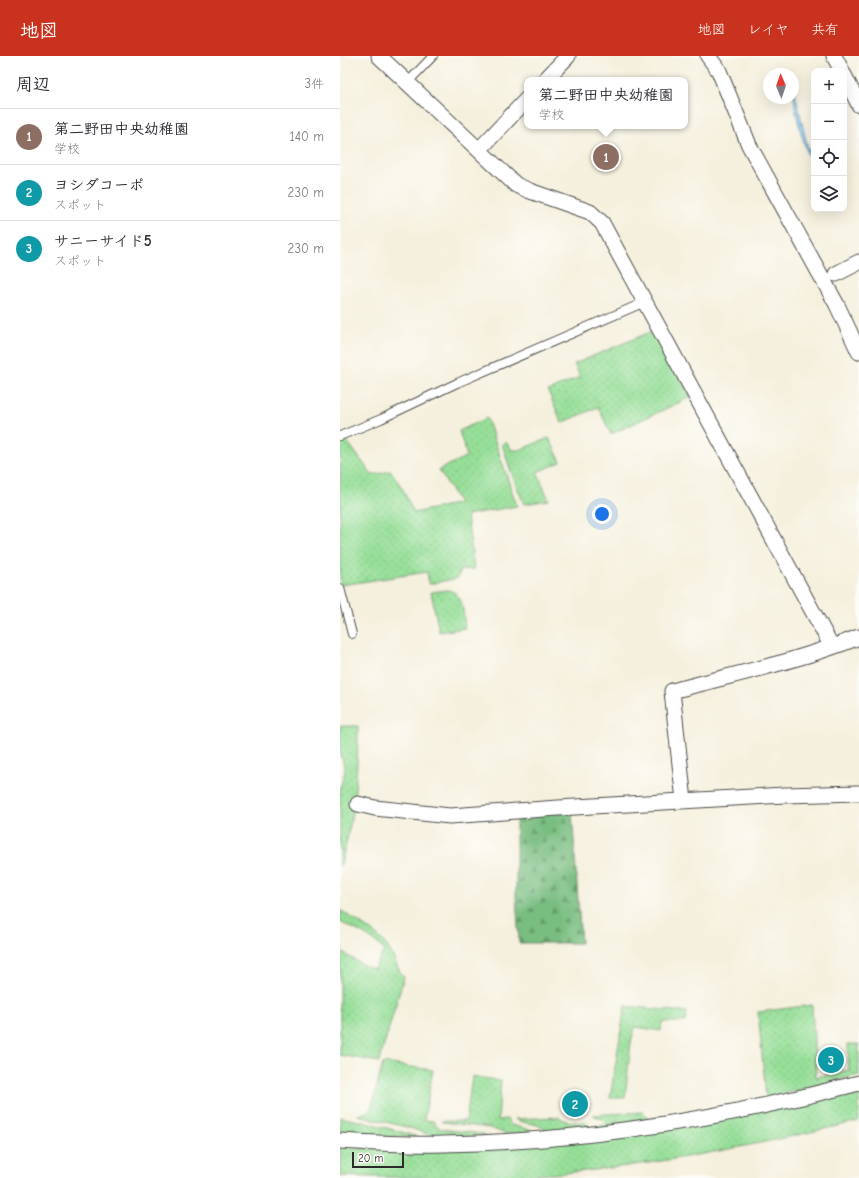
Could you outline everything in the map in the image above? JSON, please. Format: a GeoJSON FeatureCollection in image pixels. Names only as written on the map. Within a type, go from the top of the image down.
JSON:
{"type":"FeatureCollection","features":[{"type":"Feature","properties":{"kind":"street"},"geometry":{"type":"LineString","coordinates":[[379,56],[516,185],[530,192],[590,212],[602,223],[832,647]]}},
{"type":"Feature","properties":{"kind":"street"},"geometry":{"type":"LineString","coordinates":[[548,77],[568,56]]}},
{"type":"Feature","properties":{"kind":"street"},"geometry":{"type":"LineString","coordinates":[[708,56],[719,71],[749,145],[831,293],[859,352]]}},
{"type":"Feature","properties":{"kind":"street"},"geometry":{"type":"LineString","coordinates":[[834,56],[840,68]]}},
{"type":"Feature","properties":{"kind":"street"},"geometry":{"type":"LineString","coordinates":[[847,81],[859,105]]}},
{"type":"Feature","properties":{"kind":"street"},"geometry":{"type":"LineString","coordinates":[[479,150],[524,102]]}},
{"type":"Feature","properties":{"kind":"street"},"geometry":{"type":"LineString","coordinates":[[836,274],[859,262]]}},
{"type":"Feature","properties":{"kind":"street"},"geometry":{"type":"LineString","coordinates":[[684,801],[672,691],[832,647],[859,637]]}},
{"type":"Feature","properties":{"kind":"street"},"geometry":{"type":"LineString","coordinates":[[358,804],[450,816],[785,795],[859,793]]}},
{"type":"Feature","properties":{"kind":"street"},"geometry":{"type":"LineString","coordinates":[[340,1141],[388,1144],[443,1144],[513,1141],[582,1134],[626,1129],[742,1110],[811,1096],[859,1083]]}},
{"type":"Feature","properties":{"kind":"lane"},"geometry":{"type":"LineString","coordinates":[[407,83],[433,56]]}},
{"type":"Feature","properties":{"kind":"lane"},"geometry":{"type":"LineString","coordinates":[[340,436],[382,419],[457,383],[645,302]]}},
{"type":"Feature","properties":{"kind":"lane"},"geometry":{"type":"LineString","coordinates":[[340,588],[352,634]]}},
{"type":"Feature","properties":{"kind":"green space"},"geometry":{"type":"Polygon","coordinates":[[[655,330],[691,397],[611,434],[598,407],[562,423],[548,391],[580,377],[574,364],[655,330]]]}},
{"type":"Feature","properties":{"kind":"green space"},"geometry":{"type":"Polygon","coordinates":[[[487,418],[517,506],[467,515],[474,569],[460,570],[458,578],[429,584],[427,572],[341,585],[340,438],[344,437],[372,475],[391,471],[402,488],[414,513],[459,503],[439,470],[467,456],[459,431],[487,418]]]}},
{"type":"Feature","properties":{"kind":"green space"},"geometry":{"type":"Polygon","coordinates":[[[549,438],[561,462],[537,472],[549,500],[524,504],[502,444],[506,442],[512,450],[519,450],[549,438]]]}},
{"type":"Feature","properties":{"kind":"green space"},"geometry":{"type":"Polygon","coordinates":[[[447,590],[453,592],[460,599],[465,628],[439,632],[431,592],[447,590]]]}},
{"type":"Feature","properties":{"kind":"green space"},"geometry":{"type":"Polygon","coordinates":[[[340,726],[358,726],[357,761],[352,814],[340,866],[340,788],[345,771],[342,758],[340,757],[340,726]]]}},
{"type":"Feature","properties":{"kind":"green space"},"geometry":{"type":"Polygon","coordinates":[[[572,811],[581,943],[519,943],[516,896],[516,814],[572,811]]]}},
{"type":"Feature","properties":{"kind":"green space"},"geometry":{"type":"Polygon","coordinates":[[[340,910],[365,926],[387,946],[404,977],[379,1062],[340,1055],[340,951],[361,964],[374,969],[384,951],[370,938],[340,922],[340,910]]]}},
{"type":"Feature","properties":{"kind":"green space"},"geometry":{"type":"Polygon","coordinates":[[[812,1005],[816,1077],[849,1070],[848,1044],[859,1044],[859,1075],[766,1098],[758,1012],[812,1005]]]}},
{"type":"Feature","properties":{"kind":"green space"},"geometry":{"type":"Polygon","coordinates":[[[625,1006],[687,1012],[685,1022],[662,1022],[661,1031],[635,1027],[631,1042],[625,1098],[610,1098],[625,1006]]]}},
{"type":"Feature","properties":{"kind":"green space"},"geometry":{"type":"Polygon","coordinates":[[[383,1063],[433,1070],[424,1120],[433,1121],[441,1129],[484,1134],[485,1136],[436,1137],[410,1128],[358,1115],[366,1112],[372,1105],[383,1063]]]}},
{"type":"Feature","properties":{"kind":"green space"},"geometry":{"type":"Polygon","coordinates":[[[472,1076],[501,1081],[498,1120],[507,1119],[511,1125],[531,1130],[531,1132],[506,1134],[490,1128],[442,1122],[441,1121],[466,1121],[472,1076]]]}},
{"type":"Feature","properties":{"kind":"green space"},"geometry":{"type":"Polygon","coordinates":[[[859,1089],[859,1121],[776,1140],[692,1156],[607,1169],[522,1176],[431,1178],[340,1176],[340,1147],[422,1151],[859,1089]]]}},
{"type":"Feature","properties":{"kind":"green space"},"geometry":{"type":"Polygon","coordinates":[[[642,1112],[650,1118],[608,1125],[602,1119],[593,1115],[642,1112]]]}},
{"type":"Feature","properties":{"kind":"green space"},"geometry":{"type":"Polygon","coordinates":[[[340,1117],[377,1125],[415,1136],[417,1138],[340,1134],[340,1117]]]}},
{"type":"Feature","properties":{"kind":"green space"},"geometry":{"type":"Polygon","coordinates":[[[559,1117],[569,1121],[586,1123],[588,1127],[546,1131],[538,1125],[515,1119],[559,1117]]]}},
{"type":"Feature","properties":{"kind":"water"},"geometry":{"type":"Polygon","coordinates":[[[795,104],[798,104],[811,155],[811,163],[803,139],[795,104]]]}},
{"type":"Feature","properties":{"kind":"place","name":"第二野田中央幼稚園"},"geometry":{"type":"Point","coordinates":[606,157]}},
{"type":"Feature","properties":{"kind":"place","name":"サニーサイド5"},"geometry":{"type":"Point","coordinates":[831,1060]}},
{"type":"Feature","properties":{"kind":"place","name":"ヨシダコーポ"},"geometry":{"type":"Point","coordinates":[575,1104]}}]}
